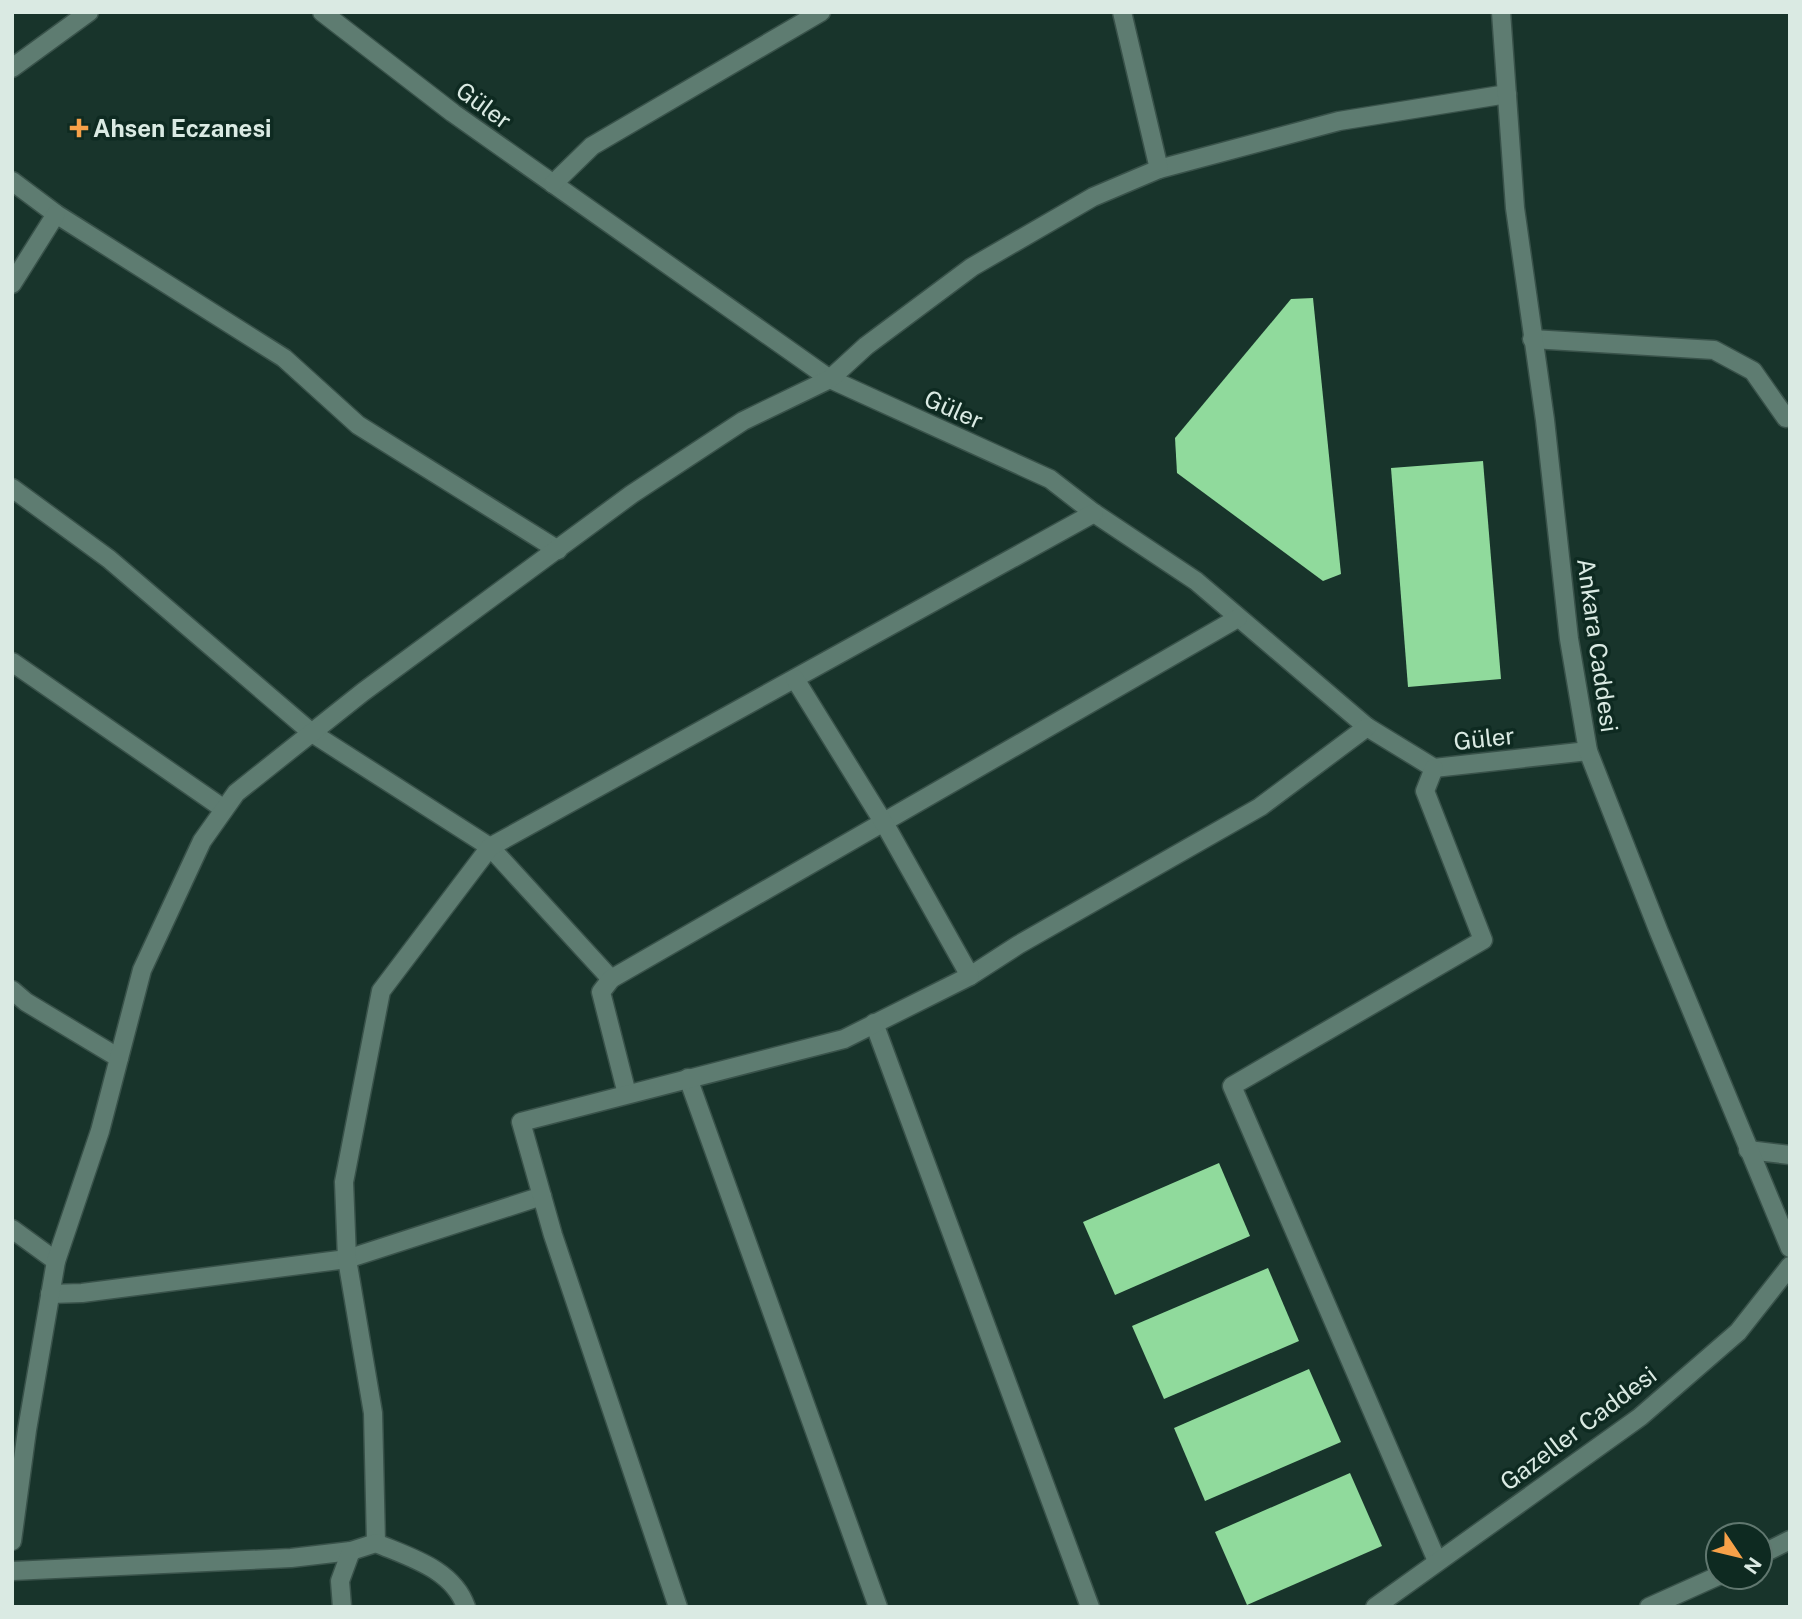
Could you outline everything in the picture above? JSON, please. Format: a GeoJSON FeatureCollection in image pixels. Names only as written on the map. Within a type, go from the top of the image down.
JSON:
{"type":"FeatureCollection","features":[{"type":"Feature","properties":{"kind":"street"},"geometry":{"type":"LineString","coordinates":[[12,68],[89,12]]}},
{"type":"Feature","properties":{"kind":"street","name":"Güler"},"geometry":{"type":"LineString","coordinates":[[322,12],[453,113],[830,379],[1050,479],[1094,513],[1196,581],[1367,727],[1434,768],[1588,751]]}},
{"type":"Feature","properties":{"kind":"street"},"geometry":{"type":"LineString","coordinates":[[553,184],[592,146],[821,12]]}},
{"type":"Feature","properties":{"kind":"street"},"geometry":{"type":"LineString","coordinates":[[1122,12],[1159,169]]}},
{"type":"Feature","properties":{"kind":"street","name":"Ankara Caddesi"},"geometry":{"type":"LineString","coordinates":[[1501,12],[1515,208],[1545,420],[1569,639],[1588,751],[1790,1248]]}},
{"type":"Feature","properties":{"kind":"street"},"geometry":{"type":"LineString","coordinates":[[12,1541],[27,1430],[56,1261],[100,1130],[142,970],[202,841],[236,793],[363,692],[632,494],[743,421],[830,379],[866,346],[972,267],[1093,197],[1159,169],[1339,121],[1507,94]]}},
{"type":"Feature","properties":{"kind":"street"},"geometry":{"type":"LineString","coordinates":[[12,181],[56,214],[284,358],[358,425],[558,550]]}},
{"type":"Feature","properties":{"kind":"street"},"geometry":{"type":"LineString","coordinates":[[12,284],[56,214]]}},
{"type":"Feature","properties":{"kind":"street"},"geometry":{"type":"LineString","coordinates":[[1532,339],[1714,350],[1753,371],[1786,418]]}},
{"type":"Feature","properties":{"kind":"street"},"geometry":{"type":"LineString","coordinates":[[12,488],[109,559],[312,733],[490,847],[611,979]]}},
{"type":"Feature","properties":{"kind":"street"},"geometry":{"type":"LineString","coordinates":[[376,1543],[373,1413],[347,1258],[344,1182],[381,990],[490,847],[1094,513]]}},
{"type":"Feature","properties":{"kind":"street"},"geometry":{"type":"LineString","coordinates":[[627,1094],[601,992],[611,979],[1238,618]]}},
{"type":"Feature","properties":{"kind":"street"},"geometry":{"type":"LineString","coordinates":[[12,662],[224,810]]}},
{"type":"Feature","properties":{"kind":"street"},"geometry":{"type":"LineString","coordinates":[[795,679],[883,821],[970,976]]}},
{"type":"Feature","properties":{"kind":"street"},"geometry":{"type":"LineString","coordinates":[[678,1607],[542,1196],[522,1122],[844,1039],[970,976],[1018,945],[1260,807],[1367,727]]}},
{"type":"Feature","properties":{"kind":"street"},"geometry":{"type":"LineString","coordinates":[[1434,768],[1425,791],[1483,940],[1232,1086],[1437,1561]]}},
{"type":"Feature","properties":{"kind":"street"},"geometry":{"type":"LineString","coordinates":[[12,990],[26,1002],[119,1058]]}},
{"type":"Feature","properties":{"kind":"street"},"geometry":{"type":"LineString","coordinates":[[874,1023],[1090,1607]]}},
{"type":"Feature","properties":{"kind":"street"},"geometry":{"type":"LineString","coordinates":[[688,1078],[878,1607]]}},
{"type":"Feature","properties":{"kind":"street"},"geometry":{"type":"LineString","coordinates":[[1748,1150],[1790,1155]]}},
{"type":"Feature","properties":{"kind":"street"},"geometry":{"type":"LineString","coordinates":[[50,1294],[95,1292],[347,1258],[542,1196]]}},
{"type":"Feature","properties":{"kind":"street"},"geometry":{"type":"LineString","coordinates":[[12,1229],[56,1261]]}},
{"type":"Feature","properties":{"kind":"street","name":"Gazeller Caddesi"},"geometry":{"type":"LineString","coordinates":[[1375,1607],[1640,1417],[1738,1332],[1790,1266]]}},
{"type":"Feature","properties":{"kind":"street"},"geometry":{"type":"LineString","coordinates":[[1774,1548],[1790,1540]]}},
{"type":"Feature","properties":{"kind":"street"},"geometry":{"type":"LineString","coordinates":[[12,1571],[291,1558],[351,1551],[376,1543],[437,1569],[466,1607]]}},
{"type":"Feature","properties":{"kind":"street"},"geometry":{"type":"LineString","coordinates":[[342,1607],[340,1581],[351,1551]]}},
{"type":"Feature","properties":{"kind":"street"},"geometry":{"type":"LineString","coordinates":[[1649,1607],[1704,1582]]}},
{"type":"Feature","properties":{"kind":"building"},"geometry":{"type":"Polygon","coordinates":[[[1313,298],[1341,574],[1323,581],[1177,473],[1175,438],[1291,299],[1313,298]]]}},
{"type":"Feature","properties":{"kind":"building"},"geometry":{"type":"Polygon","coordinates":[[[1483,461],[1501,679],[1408,687],[1391,468],[1483,461]]]}},
{"type":"Feature","properties":{"kind":"building"},"geometry":{"type":"Polygon","coordinates":[[[1219,1163],[1250,1236],[1115,1295],[1083,1222],[1219,1163]]]}},
{"type":"Feature","properties":{"kind":"building"},"geometry":{"type":"Polygon","coordinates":[[[1268,1268],[1299,1341],[1164,1399],[1132,1326],[1268,1268]]]}},
{"type":"Feature","properties":{"kind":"building"},"geometry":{"type":"Polygon","coordinates":[[[1309,1369],[1341,1442],[1205,1501],[1174,1428],[1309,1369]]]}},
{"type":"Feature","properties":{"kind":"building"},"geometry":{"type":"Polygon","coordinates":[[[1350,1473],[1382,1546],[1247,1605],[1215,1532],[1350,1473]]]}},
{"type":"Feature","properties":{"kind":"place","name":"Ahsen Eczanesi"},"geometry":{"type":"Point","coordinates":[79,128]}}]}
